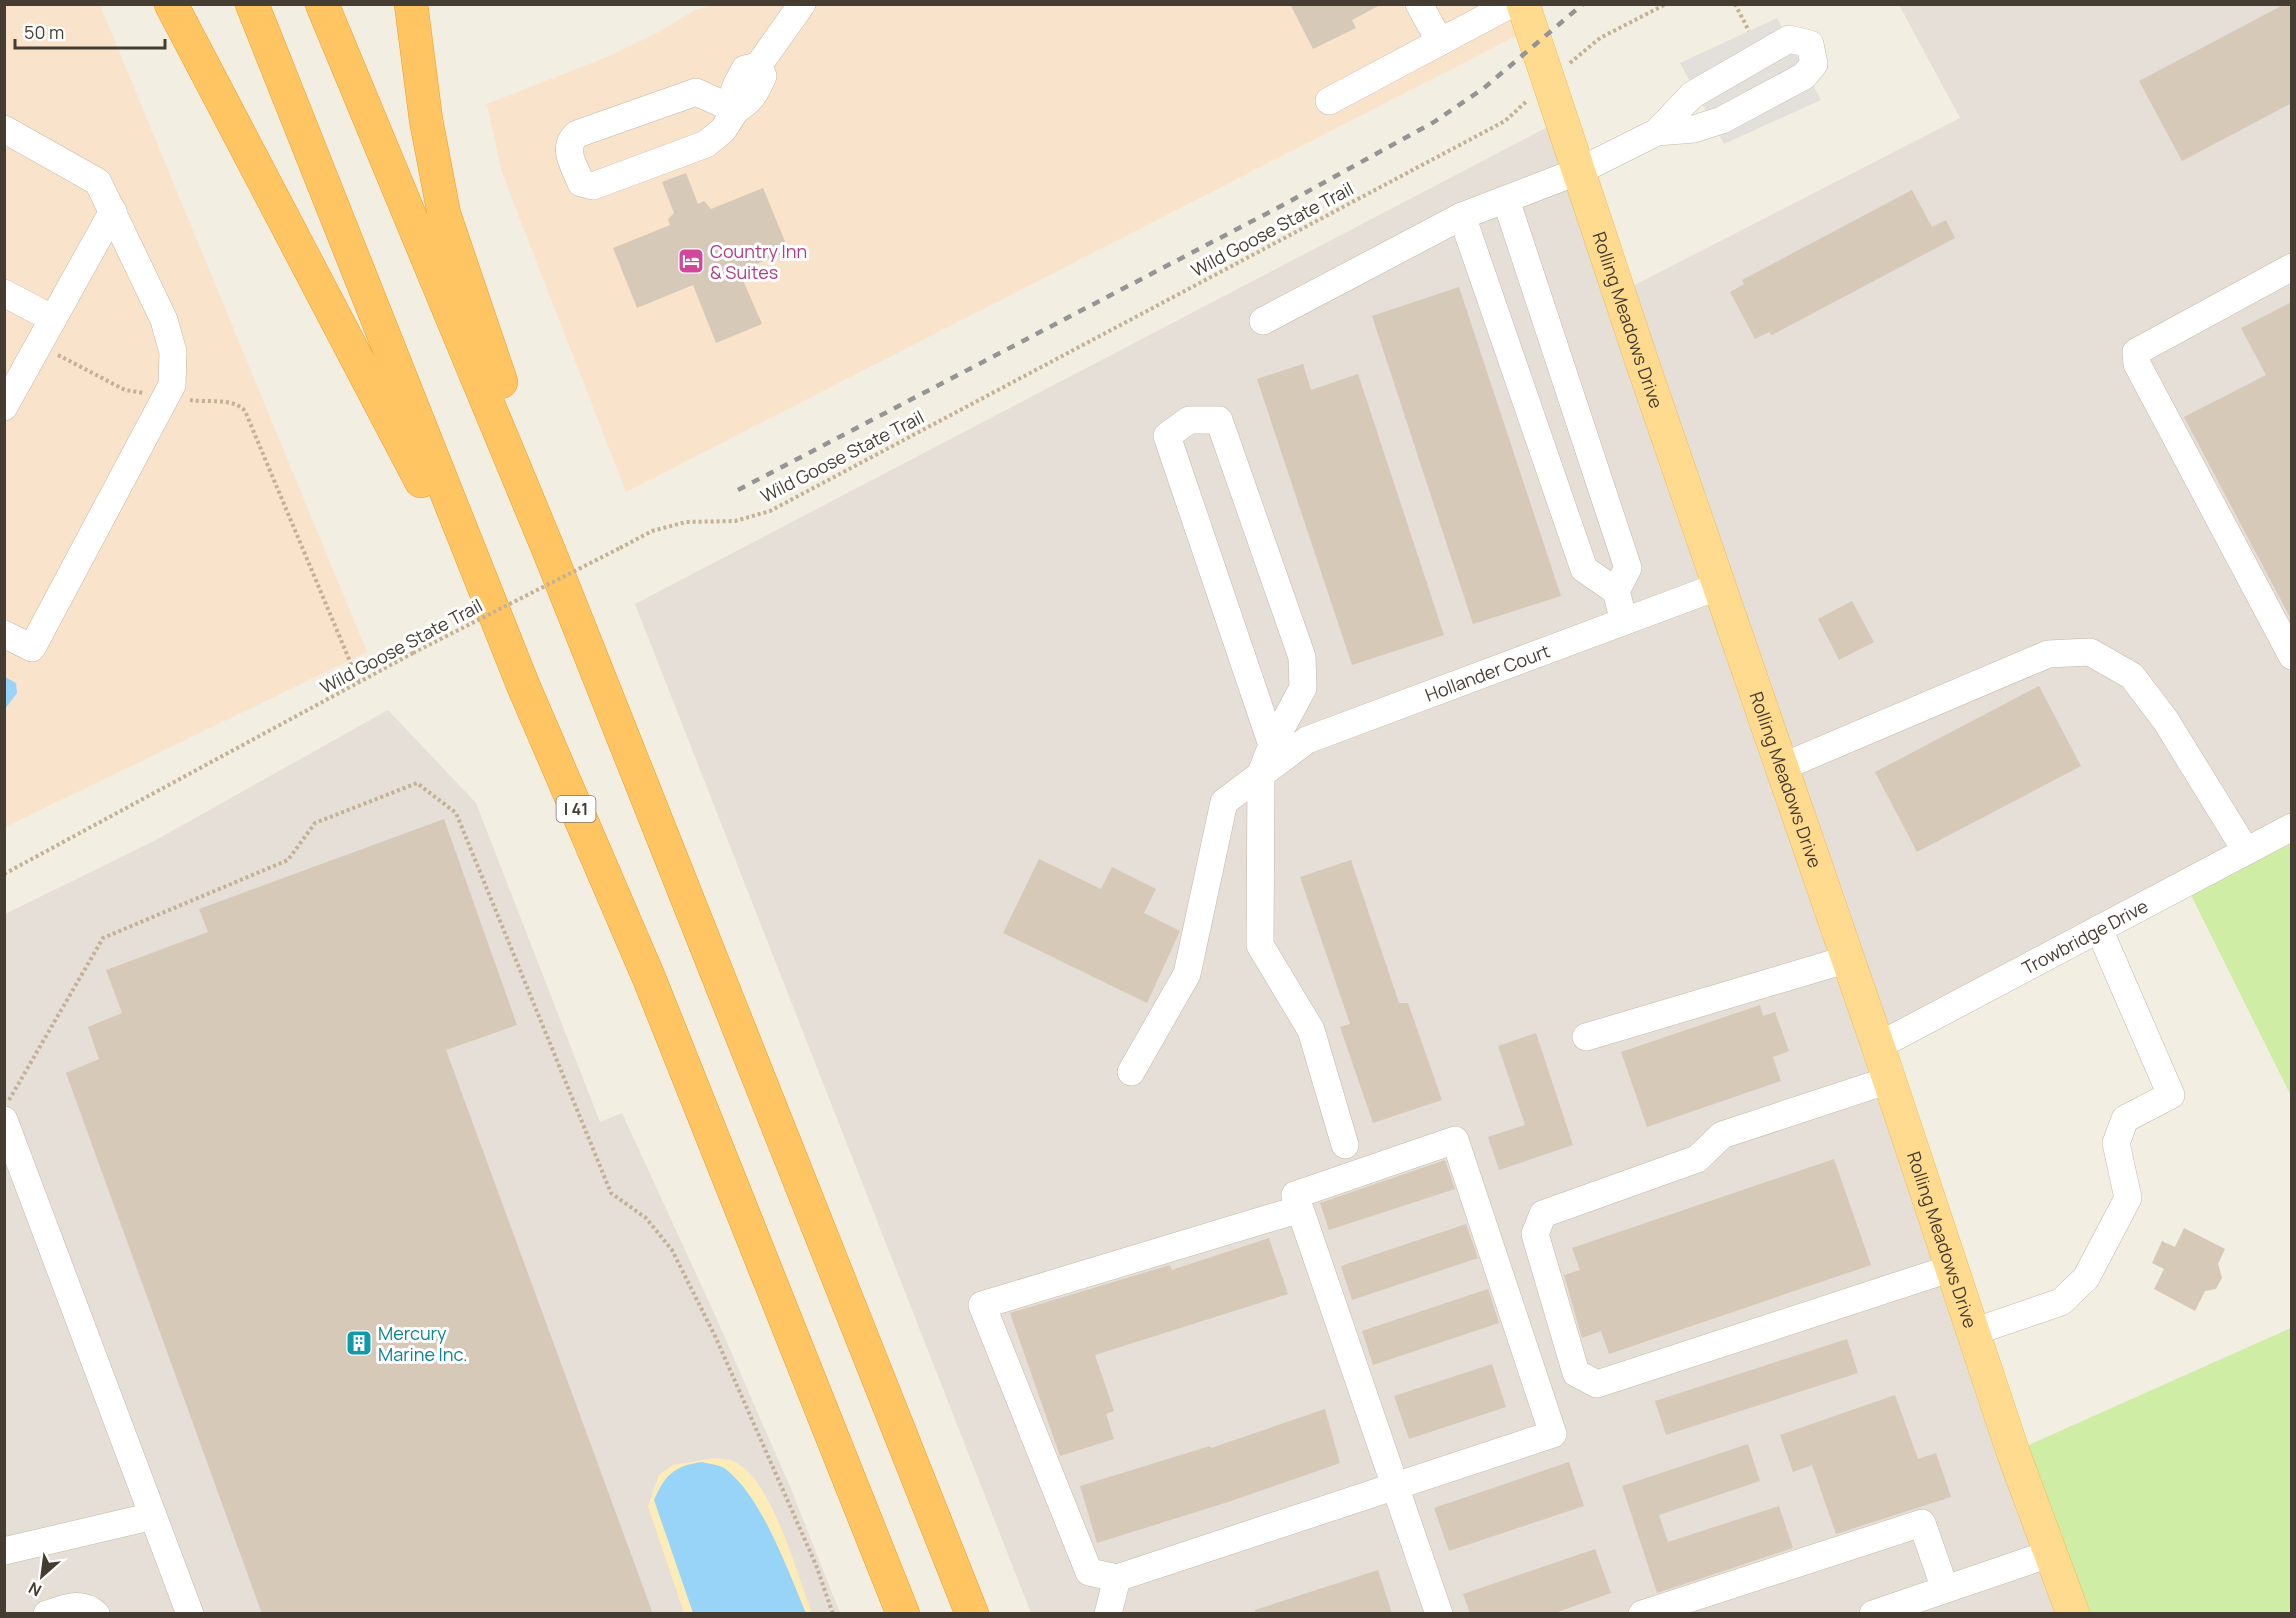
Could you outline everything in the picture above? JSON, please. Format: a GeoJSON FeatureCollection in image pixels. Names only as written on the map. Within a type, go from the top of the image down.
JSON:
{"type":"FeatureCollection","features":[{"type":"Feature","properties":{"kind":"highway"},"geometry":{"type":"LineString","coordinates":[[171,4],[381,401],[523,685]]}},
{"type":"Feature","properties":{"kind":"highway","name":"I 41"},"geometry":{"type":"LineString","coordinates":[[252,4],[523,685],[649,978],[903,1614]]}},
{"type":"Feature","properties":{"kind":"highway"},"geometry":{"type":"LineString","coordinates":[[322,4],[549,551],[972,1614]]}},
{"type":"Feature","properties":{"kind":"highway"},"geometry":{"type":"LineString","coordinates":[[411,4],[426,120],[444,214],[502,388],[549,551]]}},
{"type":"Feature","properties":{"kind":"main road","name":"Rolling Meadows Drive"},"geometry":{"type":"LineString","coordinates":[[1523,4],[1719,586],[1878,1046],[2049,1554],[2067,1614]]}},
{"type":"Feature","properties":{"kind":"main road","name":"Rolling Meadows Drive"},"geometry":{"type":"LineString","coordinates":[[2049,1554],[2073,1614]]}},
{"type":"Feature","properties":{"kind":"street"},"geometry":{"type":"LineString","coordinates":[[736,110],[732,100],[745,69],[758,66],[802,4]]}},
{"type":"Feature","properties":{"kind":"street"},"geometry":{"type":"LineString","coordinates":[[1419,4],[1440,42]]}},
{"type":"Feature","properties":{"kind":"street"},"geometry":{"type":"LineString","coordinates":[[1329,101],[1511,4]]}},
{"type":"Feature","properties":{"kind":"street"},"geometry":{"type":"LineString","coordinates":[[1263,321],[1462,216],[1579,171],[1657,132],[1680,106],[1702,89],[1789,39],[1810,44],[1814,64],[1804,76],[1722,120],[1695,129],[1657,132]]}},
{"type":"Feature","properties":{"kind":"street"},"geometry":{"type":"LineString","coordinates":[[696,92],[736,110],[723,130],[706,144],[593,186],[580,183],[568,149],[570,140],[577,134],[696,92]]}},
{"type":"Feature","properties":{"kind":"street"},"geometry":{"type":"LineString","coordinates":[[4,129],[98,182],[164,320],[173,352],[172,385],[32,648],[4,634]]}},
{"type":"Feature","properties":{"kind":"street"},"geometry":{"type":"LineString","coordinates":[[1506,200],[1628,568],[1616,591]]}},
{"type":"Feature","properties":{"kind":"street"},"geometry":{"type":"LineString","coordinates":[[4,407],[112,211]]}},
{"type":"Feature","properties":{"kind":"street"},"geometry":{"type":"LineString","coordinates":[[1462,216],[1584,570],[1616,591],[1624,621]]}},
{"type":"Feature","properties":{"kind":"street"},"geometry":{"type":"LineString","coordinates":[[2292,267],[2136,352],[2137,364],[2292,656]]}},
{"type":"Feature","properties":{"kind":"street"},"geometry":{"type":"LineString","coordinates":[[4,293],[53,320]]}},
{"type":"Feature","properties":{"kind":"street"},"geometry":{"type":"LineString","coordinates":[[1272,745],[1167,436],[1189,420],[1219,420],[1302,657],[1303,688],[1272,745],[1261,773],[1260,945],[1311,1030],[1345,1145]]}},
{"type":"Feature","properties":{"kind":"street","name":"Hollander Court"},"geometry":{"type":"LineString","coordinates":[[1131,1072],[1187,974],[1224,802],[1307,740],[1719,586]]}},
{"type":"Feature","properties":{"kind":"street"},"geometry":{"type":"LineString","coordinates":[[1782,766],[2048,654],[2090,652],[2132,676],[2166,721],[2246,851]]}},
{"type":"Feature","properties":{"kind":"street","name":"Trowbridge Drive"},"geometry":{"type":"LineString","coordinates":[[1878,1046],[2292,827]]}},
{"type":"Feature","properties":{"kind":"street"},"geometry":{"type":"LineString","coordinates":[[1973,1332],[2061,1302],[2086,1278],[2128,1198],[2116,1143],[2125,1119],[2171,1095],[2099,929]]}},
{"type":"Feature","properties":{"kind":"street"},"geometry":{"type":"LineString","coordinates":[[1586,1037],[1848,959]]}},
{"type":"Feature","properties":{"kind":"street"},"geometry":{"type":"LineString","coordinates":[[1889,1080],[1722,1135],[1697,1159],[1543,1214],[1535,1233],[1576,1373],[1597,1384],[1952,1268]]}},
{"type":"Feature","properties":{"kind":"street"},"geometry":{"type":"LineString","coordinates":[[4,1120],[190,1614]]}},
{"type":"Feature","properties":{"kind":"street"},"geometry":{"type":"LineString","coordinates":[[1299,1209],[982,1305],[1089,1572],[1118,1578],[1395,1486],[1553,1434],[1455,1140],[1294,1195],[1299,1209],[1395,1486],[1439,1614]]}},
{"type":"Feature","properties":{"kind":"street"},"geometry":{"type":"LineString","coordinates":[[4,1551],[153,1516]]}},
{"type":"Feature","properties":{"kind":"street"},"geometry":{"type":"LineString","coordinates":[[1642,1614],[1707,1603],[1922,1523],[1945,1589]]}},
{"type":"Feature","properties":{"kind":"street"},"geometry":{"type":"LineString","coordinates":[[1873,1614],[1904,1608],[1945,1589],[2049,1554]]}},
{"type":"Feature","properties":{"kind":"street"},"geometry":{"type":"LineString","coordinates":[[1108,1614],[1118,1578]]}},
{"type":"Feature","properties":{"kind":"street"},"geometry":{"type":"LineString","coordinates":[[47,1614],[78,1606],[89,1608],[96,1614]]}},
{"type":"Feature","properties":{"kind":"path","name":"Wild Goose State Trail"},"geometry":{"type":"LineString","coordinates":[[4,874],[413,653],[652,531],[675,525],[735,521],[770,511],[1505,121],[1600,38],[1666,4]]}},
{"type":"Feature","properties":{"kind":"path"},"geometry":{"type":"LineString","coordinates":[[1735,4],[1749,31]]}},
{"type":"Feature","properties":{"kind":"path"},"geometry":{"type":"LineString","coordinates":[[39,345],[125,390],[202,402],[239,404],[245,411],[358,683]]}},
{"type":"Feature","properties":{"kind":"path"},"geometry":{"type":"LineString","coordinates":[[4,1108],[103,938],[288,860],[315,824],[417,783],[456,813],[611,1193],[646,1218],[672,1250],[716,1338],[816,1565],[833,1614]]}},
{"type":"Feature","properties":{"kind":"shaded area"},"geometry":{"type":"Polygon","coordinates":[[[1510,4],[1520,34],[626,492],[502,173],[487,104],[607,57],[657,33],[695,10],[713,5],[1510,4]]]}},
{"type":"Feature","properties":{"kind":"shaded area"},"geometry":{"type":"Polygon","coordinates":[[[5,5],[100,5],[367,652],[5,827],[5,5]]]}},
{"type":"Feature","properties":{"kind":"shaded area"},"geometry":{"type":"Polygon","coordinates":[[[1899,5],[2291,5],[2291,827],[1878,1047],[2067,1613],[1031,1613],[635,604],[1561,120],[1619,293],[1960,118],[1899,5]]]}},
{"type":"Feature","properties":{"kind":"shaded area"},"geometry":{"type":"Polygon","coordinates":[[[1777,18],[1821,100],[1724,144],[1680,63],[1777,18]]]}},
{"type":"Feature","properties":{"kind":"shaded area"},"geometry":{"type":"Polygon","coordinates":[[[388,710],[476,803],[600,1122],[622,1113],[715,1315],[791,1489],[840,1613],[5,1614],[5,914],[154,841],[388,710]]]}},
{"type":"Feature","properties":{"kind":"green space"},"geometry":{"type":"Polygon","coordinates":[[[2291,827],[2291,1096],[2185,883],[2291,827]]]}},
{"type":"Feature","properties":{"kind":"green space"},"geometry":{"type":"Polygon","coordinates":[[[2291,1328],[2291,1613],[2073,1613],[2013,1452],[2291,1328]]]}},
{"type":"Feature","properties":{"kind":"sand"},"geometry":{"type":"Polygon","coordinates":[[[714,1458],[733,1461],[747,1471],[760,1487],[782,1529],[812,1613],[684,1613],[648,1506],[659,1475],[673,1465],[714,1458]]]}},
{"type":"Feature","properties":{"kind":"water"},"geometry":{"type":"Polygon","coordinates":[[[5,677],[16,683],[17,693],[5,709],[5,677]]]}},
{"type":"Feature","properties":{"kind":"water"},"geometry":{"type":"Polygon","coordinates":[[[702,1462],[725,1469],[741,1484],[773,1537],[806,1613],[693,1613],[654,1500],[662,1484],[677,1469],[702,1462]]]}},
{"type":"Feature","properties":{"kind":"building"},"geometry":{"type":"Polygon","coordinates":[[[1290,4],[1382,4],[1352,20],[1356,28],[1313,49],[1290,4]]]}},
{"type":"Feature","properties":{"kind":"building"},"geometry":{"type":"Polygon","coordinates":[[[2285,4],[2292,4],[2292,103],[2182,161],[2139,81],[2285,4]]]}},
{"type":"Feature","properties":{"kind":"building","name":"Country Inn & Suites"},"geometry":{"type":"Polygon","coordinates":[[[686,173],[698,204],[704,201],[711,209],[763,188],[789,251],[739,271],[762,324],[716,343],[693,285],[637,308],[613,248],[670,225],[668,219],[674,213],[662,182],[686,173]]]}},
{"type":"Feature","properties":{"kind":"building"},"geometry":{"type":"Polygon","coordinates":[[[1912,190],[1932,227],[1946,220],[1955,238],[1772,335],[1769,332],[1755,339],[1730,292],[1744,284],[1742,280],[1912,190]]]}},
{"type":"Feature","properties":{"kind":"building"},"geometry":{"type":"Polygon","coordinates":[[[1459,287],[1561,596],[1473,624],[1372,316],[1459,287]]]}},
{"type":"Feature","properties":{"kind":"building"},"geometry":{"type":"Polygon","coordinates":[[[2292,302],[2292,621],[2184,417],[2266,375],[2241,328],[2292,302]]]}},
{"type":"Feature","properties":{"kind":"building"},"geometry":{"type":"Polygon","coordinates":[[[1303,364],[1311,390],[1358,374],[1444,635],[1352,665],[1257,379],[1303,364]]]}},
{"type":"Feature","properties":{"kind":"building"},"geometry":{"type":"Polygon","coordinates":[[[1852,601],[1874,642],[1839,660],[1818,619],[1852,601]]]}},
{"type":"Feature","properties":{"kind":"building"},"geometry":{"type":"Polygon","coordinates":[[[2039,686],[2081,766],[1917,852],[1875,772],[2039,686]]]}},
{"type":"Feature","properties":{"kind":"building","name":"Mercury Marine Inc."},"geometry":{"type":"Polygon","coordinates":[[[444,819],[517,1025],[446,1050],[653,1614],[262,1614],[66,1073],[99,1059],[88,1027],[122,1013],[106,970],[208,932],[199,909],[444,819]]]}},
{"type":"Feature","properties":{"kind":"building"},"geometry":{"type":"Polygon","coordinates":[[[1039,859],[1101,889],[1112,867],[1156,889],[1144,913],[1180,931],[1147,1003],[1003,933],[1039,859]]]}},
{"type":"Feature","properties":{"kind":"building"},"geometry":{"type":"Polygon","coordinates":[[[1351,860],[1399,1003],[1408,1003],[1442,1100],[1373,1123],[1340,1027],[1350,1024],[1300,877],[1351,860]]]}},
{"type":"Feature","properties":{"kind":"building"},"geometry":{"type":"Polygon","coordinates":[[[1760,1005],[1763,1016],[1775,1012],[1789,1051],[1773,1057],[1781,1081],[1647,1127],[1621,1052],[1760,1005]]]}},
{"type":"Feature","properties":{"kind":"building"},"geometry":{"type":"Polygon","coordinates":[[[1536,1033],[1573,1145],[1499,1170],[1488,1137],[1525,1125],[1498,1046],[1536,1033]]]}},
{"type":"Feature","properties":{"kind":"building"},"geometry":{"type":"Polygon","coordinates":[[[1834,1159],[1871,1265],[1609,1354],[1601,1331],[1582,1338],[1564,1275],[1580,1270],[1572,1248],[1834,1159]]]}},
{"type":"Feature","properties":{"kind":"building"},"geometry":{"type":"Polygon","coordinates":[[[1445,1160],[1455,1189],[1329,1230],[1320,1203],[1445,1160]]]}},
{"type":"Feature","properties":{"kind":"building"},"geometry":{"type":"Polygon","coordinates":[[[1466,1224],[1478,1258],[1352,1300],[1341,1266],[1466,1224]]]}},
{"type":"Feature","properties":{"kind":"building"},"geometry":{"type":"Polygon","coordinates":[[[2184,1228],[2225,1249],[2218,1264],[2222,1278],[2216,1289],[2205,1291],[2195,1311],[2154,1289],[2164,1269],[2152,1263],[2162,1241],[2175,1247],[2184,1228]]]}},
{"type":"Feature","properties":{"kind":"building"},"geometry":{"type":"Polygon","coordinates":[[[1269,1238],[1288,1294],[1095,1355],[1114,1411],[1106,1414],[1114,1439],[1060,1456],[1010,1313],[1170,1265],[1172,1270],[1269,1238]]]}},
{"type":"Feature","properties":{"kind":"building"},"geometry":{"type":"Polygon","coordinates":[[[1488,1289],[1499,1323],[1373,1365],[1362,1331],[1488,1289]]]}},
{"type":"Feature","properties":{"kind":"building"},"geometry":{"type":"Polygon","coordinates":[[[1847,1339],[1858,1373],[1666,1435],[1655,1401],[1847,1339]]]}},
{"type":"Feature","properties":{"kind":"building"},"geometry":{"type":"Polygon","coordinates":[[[1492,1364],[1506,1407],[1409,1439],[1394,1396],[1492,1364]]]}},
{"type":"Feature","properties":{"kind":"building"},"geometry":{"type":"Polygon","coordinates":[[[1895,1395],[1918,1459],[1936,1453],[1951,1497],[1836,1534],[1812,1465],[1793,1472],[1780,1435],[1895,1395]]]}},
{"type":"Feature","properties":{"kind":"building"},"geometry":{"type":"Polygon","coordinates":[[[1325,1409],[1340,1463],[1228,1502],[1097,1543],[1080,1486],[1210,1446],[1211,1448],[1325,1409]]]}},
{"type":"Feature","properties":{"kind":"building"},"geometry":{"type":"Polygon","coordinates":[[[1748,1444],[1760,1481],[1659,1515],[1668,1542],[1779,1506],[1793,1548],[1657,1593],[1622,1486],[1748,1444]]]}},
{"type":"Feature","properties":{"kind":"building"},"geometry":{"type":"Polygon","coordinates":[[[1569,1462],[1584,1506],[1449,1551],[1434,1508],[1569,1462]]]}},
{"type":"Feature","properties":{"kind":"building"},"geometry":{"type":"Polygon","coordinates":[[[1595,1549],[1611,1593],[1552,1614],[1470,1614],[1463,1594],[1595,1549]]]}},
{"type":"Feature","properties":{"kind":"building"},"geometry":{"type":"Polygon","coordinates":[[[1378,1570],[1392,1614],[1256,1614],[1255,1610],[1378,1570]]]}},
{"type":"Feature","properties":{"kind":"railway"},"geometry":{"type":"LineString","coordinates":[[738,490],[1283,205],[1434,122],[1484,88],[1583,4]]}},
{"type":"Feature","properties":{"kind":"place","name":"Country Inn & Suites"},"geometry":{"type":"Point","coordinates":[691,261]}},
{"type":"Feature","properties":{"kind":"place","name":"Mercury Marine Inc."},"geometry":{"type":"Point","coordinates":[359,1343]}}]}
